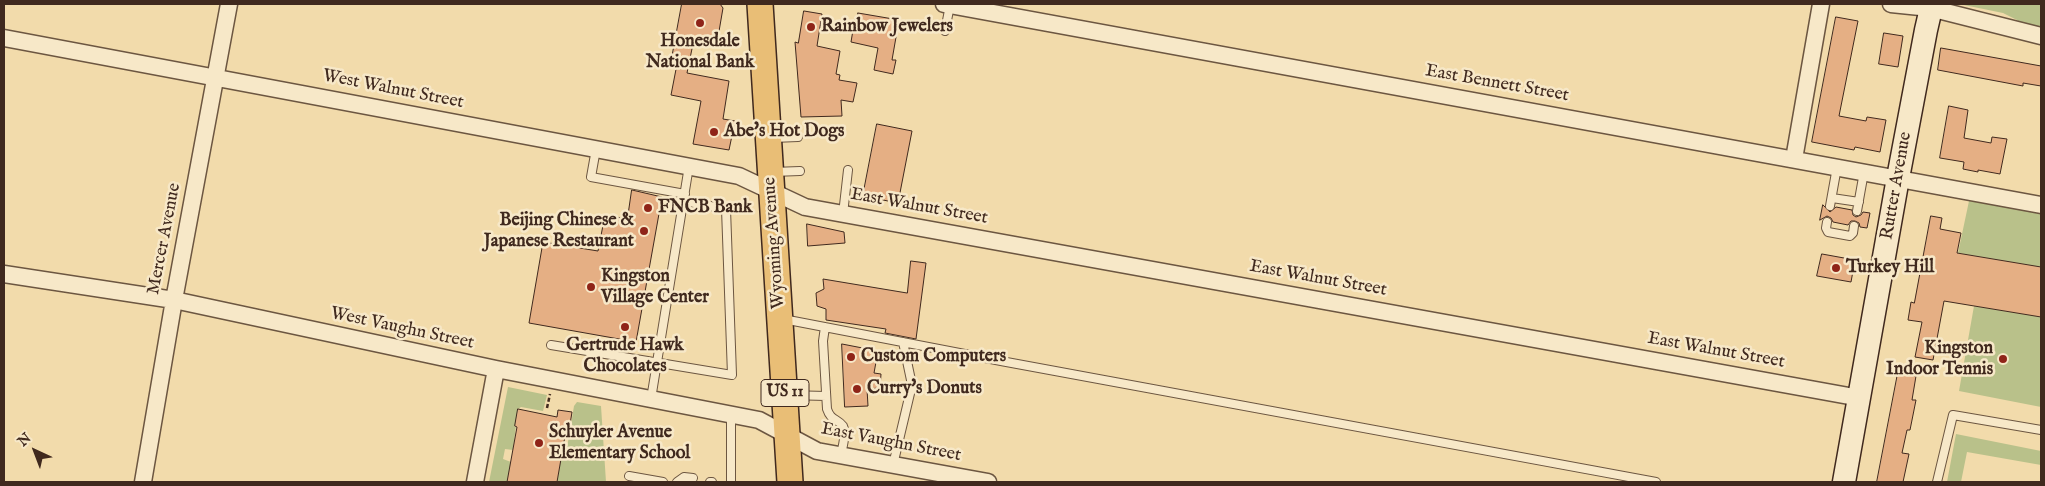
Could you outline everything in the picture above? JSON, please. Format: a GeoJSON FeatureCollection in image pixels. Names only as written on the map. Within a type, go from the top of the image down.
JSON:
{"type":"FeatureCollection","features":[{"type":"Feature","properties":{"kind":"main road","name":"Wyoming Avenue"},"geometry":{"type":"LineString","coordinates":[[760,4],[790,482]]}},
{"type":"Feature","properties":{"kind":"main road","name":"Rutter Avenue"},"geometry":{"type":"LineString","coordinates":[[1844,482],[1931,5]]}},
{"type":"Feature","properties":{"kind":"street","name":"Mercer Avenue"},"geometry":{"type":"LineString","coordinates":[[144,482],[174,300],[230,4]]}},
{"type":"Feature","properties":{"kind":"street","name":"East Bennett Street"},"geometry":{"type":"LineString","coordinates":[[947,4],[999,9],[2041,205]]}},
{"type":"Feature","properties":{"kind":"street"},"geometry":{"type":"LineString","coordinates":[[1794,159],[1821,4]]}},
{"type":"Feature","properties":{"kind":"street"},"geometry":{"type":"LineString","coordinates":[[1892,4],[1931,5],[2041,36]]}},
{"type":"Feature","properties":{"kind":"street","name":"West Walnut Street"},"geometry":{"type":"LineString","coordinates":[[4,38],[771,181]]}},
{"type":"Feature","properties":{"kind":"street","name":"East Walnut Street"},"geometry":{"type":"LineString","coordinates":[[771,181],[801,206],[1860,398]]}},
{"type":"Feature","properties":{"kind":"street","name":"West Vaughn Street"},"geometry":{"type":"LineString","coordinates":[[4,274],[174,300],[496,369],[731,414],[759,420],[788,435]]}},
{"type":"Feature","properties":{"kind":"street"},"geometry":{"type":"LineString","coordinates":[[475,482],[496,369]]}},
{"type":"Feature","properties":{"kind":"street","name":"East Vaughn Street"},"geometry":{"type":"LineString","coordinates":[[788,435],[817,451],[988,482]]}},
{"type":"Feature","properties":{"kind":"lane"},"geometry":{"type":"LineString","coordinates":[[944,31],[947,4]]}},
{"type":"Feature","properties":{"kind":"lane"},"geometry":{"type":"LineString","coordinates":[[769,138],[798,136]]}},
{"type":"Feature","properties":{"kind":"lane"},"geometry":{"type":"LineString","coordinates":[[551,346],[732,375],[726,209],[591,177],[596,149]]}},
{"type":"Feature","properties":{"kind":"lane"},"geometry":{"type":"LineString","coordinates":[[651,399],[689,166]]}},
{"type":"Feature","properties":{"kind":"lane"},"geometry":{"type":"LineString","coordinates":[[1837,167],[1831,202],[1859,202]]}},
{"type":"Feature","properties":{"kind":"lane"},"geometry":{"type":"LineString","coordinates":[[843,214],[848,170]]}},
{"type":"Feature","properties":{"kind":"lane"},"geometry":{"type":"LineString","coordinates":[[771,181],[800,171]]}},
{"type":"Feature","properties":{"kind":"lane"},"geometry":{"type":"LineString","coordinates":[[1857,211],[1864,172]]}},
{"type":"Feature","properties":{"kind":"lane"},"geometry":{"type":"LineString","coordinates":[[1828,222],[1826,228],[1828,232],[1850,236],[1853,233],[1854,226]]}},
{"type":"Feature","properties":{"kind":"lane"},"geometry":{"type":"LineString","coordinates":[[780,319],[1656,482]]}},
{"type":"Feature","properties":{"kind":"lane"},"geometry":{"type":"LineString","coordinates":[[825,327],[823,341],[827,409],[830,417],[843,426],[845,433],[840,455]]}},
{"type":"Feature","properties":{"kind":"lane"},"geometry":{"type":"LineString","coordinates":[[893,465],[900,426],[912,385],[903,342]]}},
{"type":"Feature","properties":{"kind":"lane"},"geometry":{"type":"LineString","coordinates":[[785,395],[826,396]]}},
{"type":"Feature","properties":{"kind":"lane"},"geometry":{"type":"LineString","coordinates":[[731,414],[731,482]]}},
{"type":"Feature","properties":{"kind":"lane"},"geometry":{"type":"LineString","coordinates":[[1937,482],[1953,415],[2041,430]]}},
{"type":"Feature","properties":{"kind":"lane"},"geometry":{"type":"LineString","coordinates":[[629,476],[664,482]]}},
{"type":"Feature","properties":{"kind":"lane"},"geometry":{"type":"LineString","coordinates":[[677,482],[684,477],[693,478]]}},
{"type":"Feature","properties":{"kind":"path"},"geometry":{"type":"LineString","coordinates":[[547,408],[550,393]]}},
{"type":"Feature","properties":{"kind":"green space"},"geometry":{"type":"Polygon","coordinates":[[[1959,4],[2041,4],[2041,30],[2026,27],[2003,13],[1959,4]]]}},
{"type":"Feature","properties":{"kind":"green space"},"geometry":{"type":"Polygon","coordinates":[[[1969,201],[2041,212],[2041,267],[1958,253],[1969,201]]]}},
{"type":"Feature","properties":{"kind":"green space","name":"Kingston Indoor Tennis"},"geometry":{"type":"Polygon","coordinates":[[[1974,306],[2041,317],[2041,407],[1959,391],[1974,306]]]}},
{"type":"Feature","properties":{"kind":"green space"},"geometry":{"type":"Polygon","coordinates":[[[508,387],[547,395],[543,411],[521,407],[518,409],[513,450],[505,449],[503,459],[511,462],[507,482],[489,482],[508,387]]]}},
{"type":"Feature","properties":{"kind":"green space"},"geometry":{"type":"Polygon","coordinates":[[[577,402],[601,406],[606,482],[557,482],[561,459],[565,460],[574,406],[577,402]]]}},
{"type":"Feature","properties":{"kind":"green space"},"geometry":{"type":"Polygon","coordinates":[[[1956,434],[2041,451],[2041,465],[1967,452],[1961,482],[1947,482],[1956,434]]]}},
{"type":"Feature","properties":{"kind":"building"},"geometry":{"type":"Polygon","coordinates":[[[682,4],[720,4],[723,8],[717,43],[694,39],[687,73],[729,81],[723,119],[735,121],[729,150],[693,144],[701,101],[671,95],[678,59],[672,58],[682,4]]]}},
{"type":"Feature","properties":{"kind":"building"},"geometry":{"type":"Polygon","coordinates":[[[804,11],[822,14],[817,46],[840,51],[836,74],[840,75],[839,80],[857,83],[853,102],[841,100],[842,116],[801,117],[795,42],[798,43],[804,11]]]}},
{"type":"Feature","properties":{"kind":"building"},"geometry":{"type":"Polygon","coordinates":[[[858,13],[899,20],[892,60],[896,60],[893,74],[874,70],[878,48],[851,42],[855,18],[858,18],[858,13]]]}},
{"type":"Feature","properties":{"kind":"building"},"geometry":{"type":"Polygon","coordinates":[[[1836,17],[1858,21],[1839,116],[1866,121],[1867,117],[1886,120],[1880,152],[1855,147],[1854,150],[1812,142],[1836,17]]]}},
{"type":"Feature","properties":{"kind":"building"},"geometry":{"type":"Polygon","coordinates":[[[1884,33],[1903,36],[1898,67],[1879,64],[1884,33]]]}},
{"type":"Feature","properties":{"kind":"building"},"geometry":{"type":"Polygon","coordinates":[[[1941,48],[2041,66],[2041,86],[2023,83],[2023,86],[1938,70],[1941,48]]]}},
{"type":"Feature","properties":{"kind":"building"},"geometry":{"type":"Polygon","coordinates":[[[1949,106],[1968,110],[1964,138],[1991,143],[1992,137],[2007,139],[2000,174],[1963,169],[1964,162],[1940,158],[1949,106]]]}},
{"type":"Feature","properties":{"kind":"building"},"geometry":{"type":"Polygon","coordinates":[[[877,124],[912,131],[898,203],[863,196],[877,124]]]}},
{"type":"Feature","properties":{"kind":"building","name":"Kingston Village Center"},"geometry":{"type":"Polygon","coordinates":[[[632,190],[662,197],[636,342],[529,323],[543,242],[598,251],[605,215],[627,219],[632,190]]]}},
{"type":"Feature","properties":{"kind":"building","name":"Turkey Hill"},"geometry":{"type":"Polygon","coordinates":[[[1823,205],[1830,212],[1836,207],[1852,210],[1853,215],[1856,217],[1863,212],[1870,213],[1867,228],[1860,227],[1859,223],[1855,221],[1851,221],[1848,225],[1833,222],[1827,216],[1820,220],[1823,205]]]}},
{"type":"Feature","properties":{"kind":"building"},"geometry":{"type":"Polygon","coordinates":[[[1931,216],[1942,218],[1940,229],[1961,233],[1957,253],[2041,267],[2041,317],[1944,301],[1933,360],[1915,357],[1922,322],[1908,320],[1911,302],[1914,303],[1931,216]]]}},
{"type":"Feature","properties":{"kind":"building"},"geometry":{"type":"Polygon","coordinates":[[[807,224],[844,232],[845,243],[808,246],[807,224]]]}},
{"type":"Feature","properties":{"kind":"building","name":"Turkey Hill"},"geometry":{"type":"Polygon","coordinates":[[[1822,254],[1855,260],[1851,282],[1817,276],[1822,254]]]}},
{"type":"Feature","properties":{"kind":"building"},"geometry":{"type":"Polygon","coordinates":[[[911,261],[926,263],[916,339],[885,333],[886,329],[826,320],[826,309],[817,306],[816,293],[824,289],[823,279],[907,293],[911,261]]]}},
{"type":"Feature","properties":{"kind":"building"},"geometry":{"type":"Polygon","coordinates":[[[842,344],[878,351],[874,373],[881,374],[880,388],[867,389],[868,406],[845,407],[842,344]]]}},
{"type":"Feature","properties":{"kind":"building"},"geometry":{"type":"Polygon","coordinates":[[[1898,373],[1916,376],[1912,400],[1916,400],[1910,430],[1907,430],[1902,453],[1909,454],[1903,482],[1877,482],[1898,373]]]}},
{"type":"Feature","properties":{"kind":"building","name":"Schuyler Avenue Elementary School"},"geometry":{"type":"Polygon","coordinates":[[[518,409],[557,417],[558,410],[572,412],[568,437],[565,436],[557,482],[507,482],[517,427],[515,426],[518,409]]]}},
{"type":"Feature","properties":{"kind":"place","name":"Honesdale National Bank"},"geometry":{"type":"Point","coordinates":[700,23]}},
{"type":"Feature","properties":{"kind":"place","name":"Rainbow Jewelers"},"geometry":{"type":"Point","coordinates":[811,27]}},
{"type":"Feature","properties":{"kind":"place","name":"Abe's Hot Dogs"},"geometry":{"type":"Point","coordinates":[714,132]}},
{"type":"Feature","properties":{"kind":"place","name":"FNCB Bank"},"geometry":{"type":"Point","coordinates":[648,208]}},
{"type":"Feature","properties":{"kind":"place","name":"Beijing Chinese & Japanese Restaurant"},"geometry":{"type":"Point","coordinates":[644,231]}},
{"type":"Feature","properties":{"kind":"place","name":"Turkey Hill"},"geometry":{"type":"Point","coordinates":[1836,268]}},
{"type":"Feature","properties":{"kind":"place","name":"Kingston Village Center"},"geometry":{"type":"Point","coordinates":[591,287]}},
{"type":"Feature","properties":{"kind":"place","name":"Gertrude Hawk Chocolates"},"geometry":{"type":"Point","coordinates":[625,327]}},
{"type":"Feature","properties":{"kind":"place","name":"Custom Computers"},"geometry":{"type":"Point","coordinates":[851,357]}},
{"type":"Feature","properties":{"kind":"place","name":"Kingston Indoor Tennis"},"geometry":{"type":"Point","coordinates":[2003,359]}},
{"type":"Feature","properties":{"kind":"place","name":"Curry's Donuts"},"geometry":{"type":"Point","coordinates":[857,389]}},
{"type":"Feature","properties":{"kind":"place","name":"Schuyler Avenue Elementary School"},"geometry":{"type":"Point","coordinates":[539,443]}}]}
